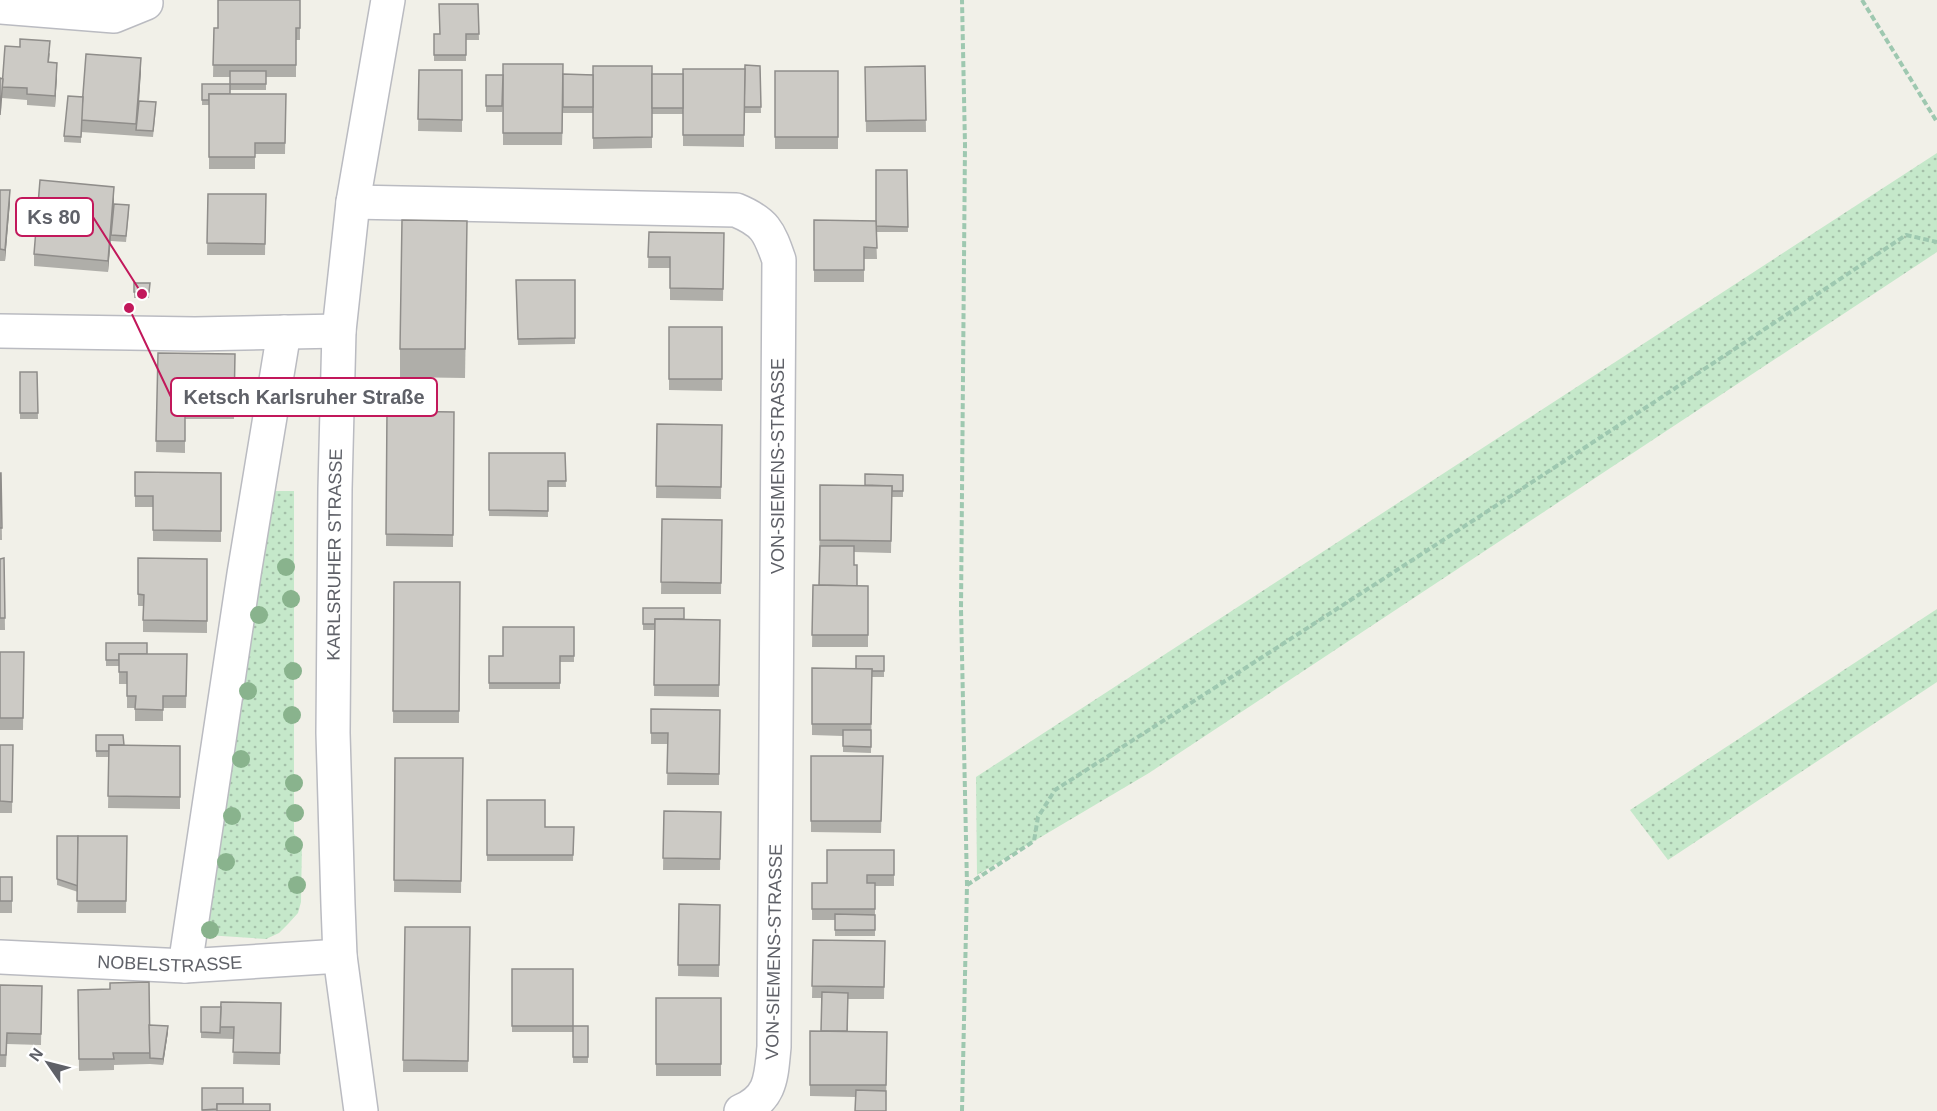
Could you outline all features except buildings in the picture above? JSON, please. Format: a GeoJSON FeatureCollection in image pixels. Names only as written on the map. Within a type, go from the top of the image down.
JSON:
{"type":"FeatureCollection","features":[{"type":"Feature","properties":{"kind":"street","name":"KARLSRUHER STRASSE"},"geometry":{"type":"LineString","coordinates":[[361,1111],[340,956],[333,733],[339,331],[353,202],[388,0]]}},
{"type":"Feature","properties":{"kind":"street"},"geometry":{"type":"LineString","coordinates":[[0,7],[114,16],[146,3]]}},
{"type":"Feature","properties":{"kind":"street","name":"VON-SIEMENS-STRASSE"},"geometry":{"type":"LineString","coordinates":[[353,202],[736,210],[753,217],[770,234],[779,260],[774,1047],[768,1090],[754,1106],[741,1111]]}},
{"type":"Feature","properties":{"kind":"street"},"geometry":{"type":"LineString","coordinates":[[0,331],[195,334],[339,331]]}},
{"type":"Feature","properties":{"kind":"street"},"geometry":{"type":"LineString","coordinates":[[185,966],[244,574],[284,332]]}},
{"type":"Feature","properties":{"kind":"street","name":"NOBELSTRASSE"},"geometry":{"type":"LineString","coordinates":[[0,957],[185,966],[340,956]]}},
{"type":"Feature","properties":{"kind":"path"},"geometry":{"type":"LineString","coordinates":[[962,0],[965,145],[961,609],[967,885],[962,1111]]}},
{"type":"Feature","properties":{"kind":"path"},"geometry":{"type":"LineString","coordinates":[[1862,0],[1937,122]]}},
{"type":"Feature","properties":{"kind":"path"},"geometry":{"type":"LineString","coordinates":[[967,885],[1034,841],[1038,817],[1055,790],[1324,619],[1906,235],[1937,242]]}},
{"type":"Feature","properties":{"kind":"green space"},"geometry":{"type":"Polygon","coordinates":[[[1937,153],[1937,252],[1149,773],[977,875],[976,777],[1937,153]]]}},
{"type":"Feature","properties":{"kind":"green space"},"geometry":{"type":"Polygon","coordinates":[[[271,491],[294,491],[294,834],[302,842],[301,902],[298,913],[288,924],[279,933],[266,939],[206,935],[271,491]]]}},
{"type":"Feature","properties":{"kind":"green space"},"geometry":{"type":"Polygon","coordinates":[[[1937,609],[1937,682],[1668,860],[1630,810],[1937,609]]]}},
{"type":"Feature","properties":{"kind":"place","name":"Ks 80"},"geometry":{"type":"Point","coordinates":[142,294]}},
{"type":"Feature","properties":{"kind":"place","name":"Ketsch Karlsruher Straße"},"geometry":{"type":"Point","coordinates":[129,308]}}]}
